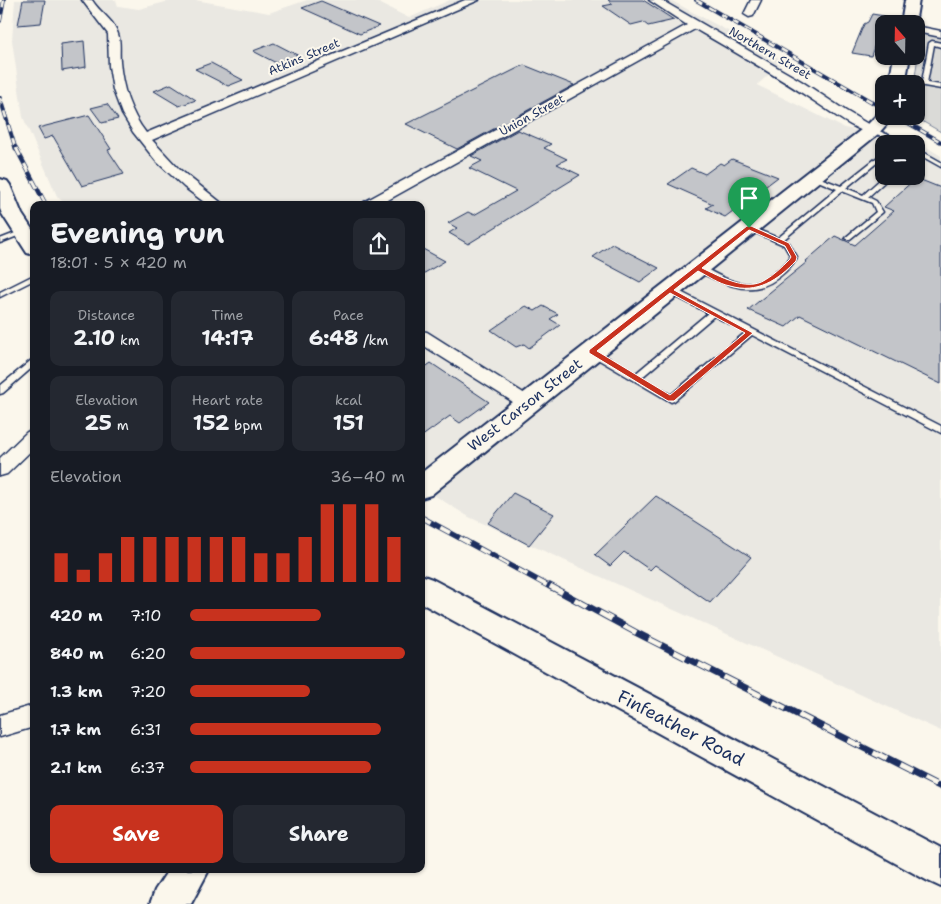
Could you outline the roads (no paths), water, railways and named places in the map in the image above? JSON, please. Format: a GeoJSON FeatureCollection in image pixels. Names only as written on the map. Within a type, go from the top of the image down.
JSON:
{"type":"FeatureCollection","features":[{"type":"Feature","properties":{"kind":"street"},"geometry":{"type":"LineString","coordinates":[[87,0],[89,6],[110,26],[113,34],[116,77],[121,98],[128,113],[145,138],[166,163],[193,189],[211,201]]}},
{"type":"Feature","properties":{"kind":"street","name":"Atkins Street"},"geometry":{"type":"LineString","coordinates":[[145,138],[474,0]]}},
{"type":"Feature","properties":{"kind":"street","name":"Northern Street"},"geometry":{"type":"LineString","coordinates":[[654,0],[797,83],[842,114],[875,122]]}},
{"type":"Feature","properties":{"kind":"street"},"geometry":{"type":"LineString","coordinates":[[749,14],[756,0]]}},
{"type":"Feature","properties":{"kind":"street"},"geometry":{"type":"LineString","coordinates":[[910,15],[912,0]]}},
{"type":"Feature","properties":{"kind":"street","name":"Union Street"},"geometry":{"type":"LineString","coordinates":[[376,201],[695,25]]}},
{"type":"Feature","properties":{"kind":"street"},"geometry":{"type":"LineString","coordinates":[[925,31],[941,34]]}},
{"type":"Feature","properties":{"kind":"street","name":"West Carson Street"},"geometry":{"type":"LineString","coordinates":[[425,485],[877,125]]}},
{"type":"Feature","properties":{"kind":"street"},"geometry":{"type":"LineString","coordinates":[[0,185],[12,214],[29,241]]}},
{"type":"Feature","properties":{"kind":"street"},"geometry":{"type":"LineString","coordinates":[[425,338],[527,402]]}},
{"type":"Feature","properties":{"kind":"street"},"geometry":{"type":"LineString","coordinates":[[0,469],[30,441]]}},
{"type":"Feature","properties":{"kind":"street","name":"Finfeather Road"},"geometry":{"type":"LineString","coordinates":[[425,590],[941,868]]}},
{"type":"Feature","properties":{"kind":"street"},"geometry":{"type":"LineString","coordinates":[[0,726],[30,717]]}},
{"type":"Feature","properties":{"kind":"street"},"geometry":{"type":"LineString","coordinates":[[169,904],[188,873]]}},
{"type":"Feature","properties":{"kind":"lane"},"geometry":{"type":"LineString","coordinates":[[925,79],[932,43],[941,45]]}},
{"type":"Feature","properties":{"kind":"lane"},"geometry":{"type":"LineString","coordinates":[[925,84],[941,87]]}},
{"type":"Feature","properties":{"kind":"lane"},"geometry":{"type":"LineString","coordinates":[[881,125],[892,135]]}},
{"type":"Feature","properties":{"kind":"lane"},"geometry":{"type":"LineString","coordinates":[[925,155],[941,165]]}},
{"type":"Feature","properties":{"kind":"lane"},"geometry":{"type":"LineString","coordinates":[[779,240],[875,161]]}},
{"type":"Feature","properties":{"kind":"lane"},"geometry":{"type":"LineString","coordinates":[[813,177],[874,202],[880,212],[848,238]]}},
{"type":"Feature","properties":{"kind":"lane"},"geometry":{"type":"LineString","coordinates":[[864,198],[878,185]]}},
{"type":"Feature","properties":{"kind":"lane"},"geometry":{"type":"LineString","coordinates":[[697,268],[731,285],[743,286],[766,283],[792,261],[794,257],[787,244],[749,228]]}},
{"type":"Feature","properties":{"kind":"lane"},"geometry":{"type":"LineString","coordinates":[[0,241],[29,241]]}},
{"type":"Feature","properties":{"kind":"lane"},"geometry":{"type":"LineString","coordinates":[[0,295],[30,279]]}},
{"type":"Feature","properties":{"kind":"lane"},"geometry":{"type":"LineString","coordinates":[[670,290],[713,314],[941,430]]}},
{"type":"Feature","properties":{"kind":"lane"},"geometry":{"type":"LineString","coordinates":[[636,378],[713,314]]}},
{"type":"Feature","properties":{"kind":"lane"},"geometry":{"type":"LineString","coordinates":[[592,352],[671,399],[750,333]]}},
{"type":"Feature","properties":{"kind":"lane"},"geometry":{"type":"LineString","coordinates":[[0,391],[30,365]]}},
{"type":"Feature","properties":{"kind":"railway"},"geometry":{"type":"LineString","coordinates":[[0,21],[4,0]]}},
{"type":"Feature","properties":{"kind":"railway"},"geometry":{"type":"LineString","coordinates":[[696,0],[875,104]]}},
{"type":"Feature","properties":{"kind":"railway"},"geometry":{"type":"LineString","coordinates":[[0,98],[16,150]]}},
{"type":"Feature","properties":{"kind":"railway"},"geometry":{"type":"LineString","coordinates":[[912,125],[941,142]]}},
{"type":"Feature","properties":{"kind":"railway"},"geometry":{"type":"LineString","coordinates":[[16,148],[44,201]]}},
{"type":"Feature","properties":{"kind":"railway"},"geometry":{"type":"LineString","coordinates":[[425,519],[552,588]]}},
{"type":"Feature","properties":{"kind":"railway"},"geometry":{"type":"LineString","coordinates":[[550,586],[635,632],[941,787]]}}]}
